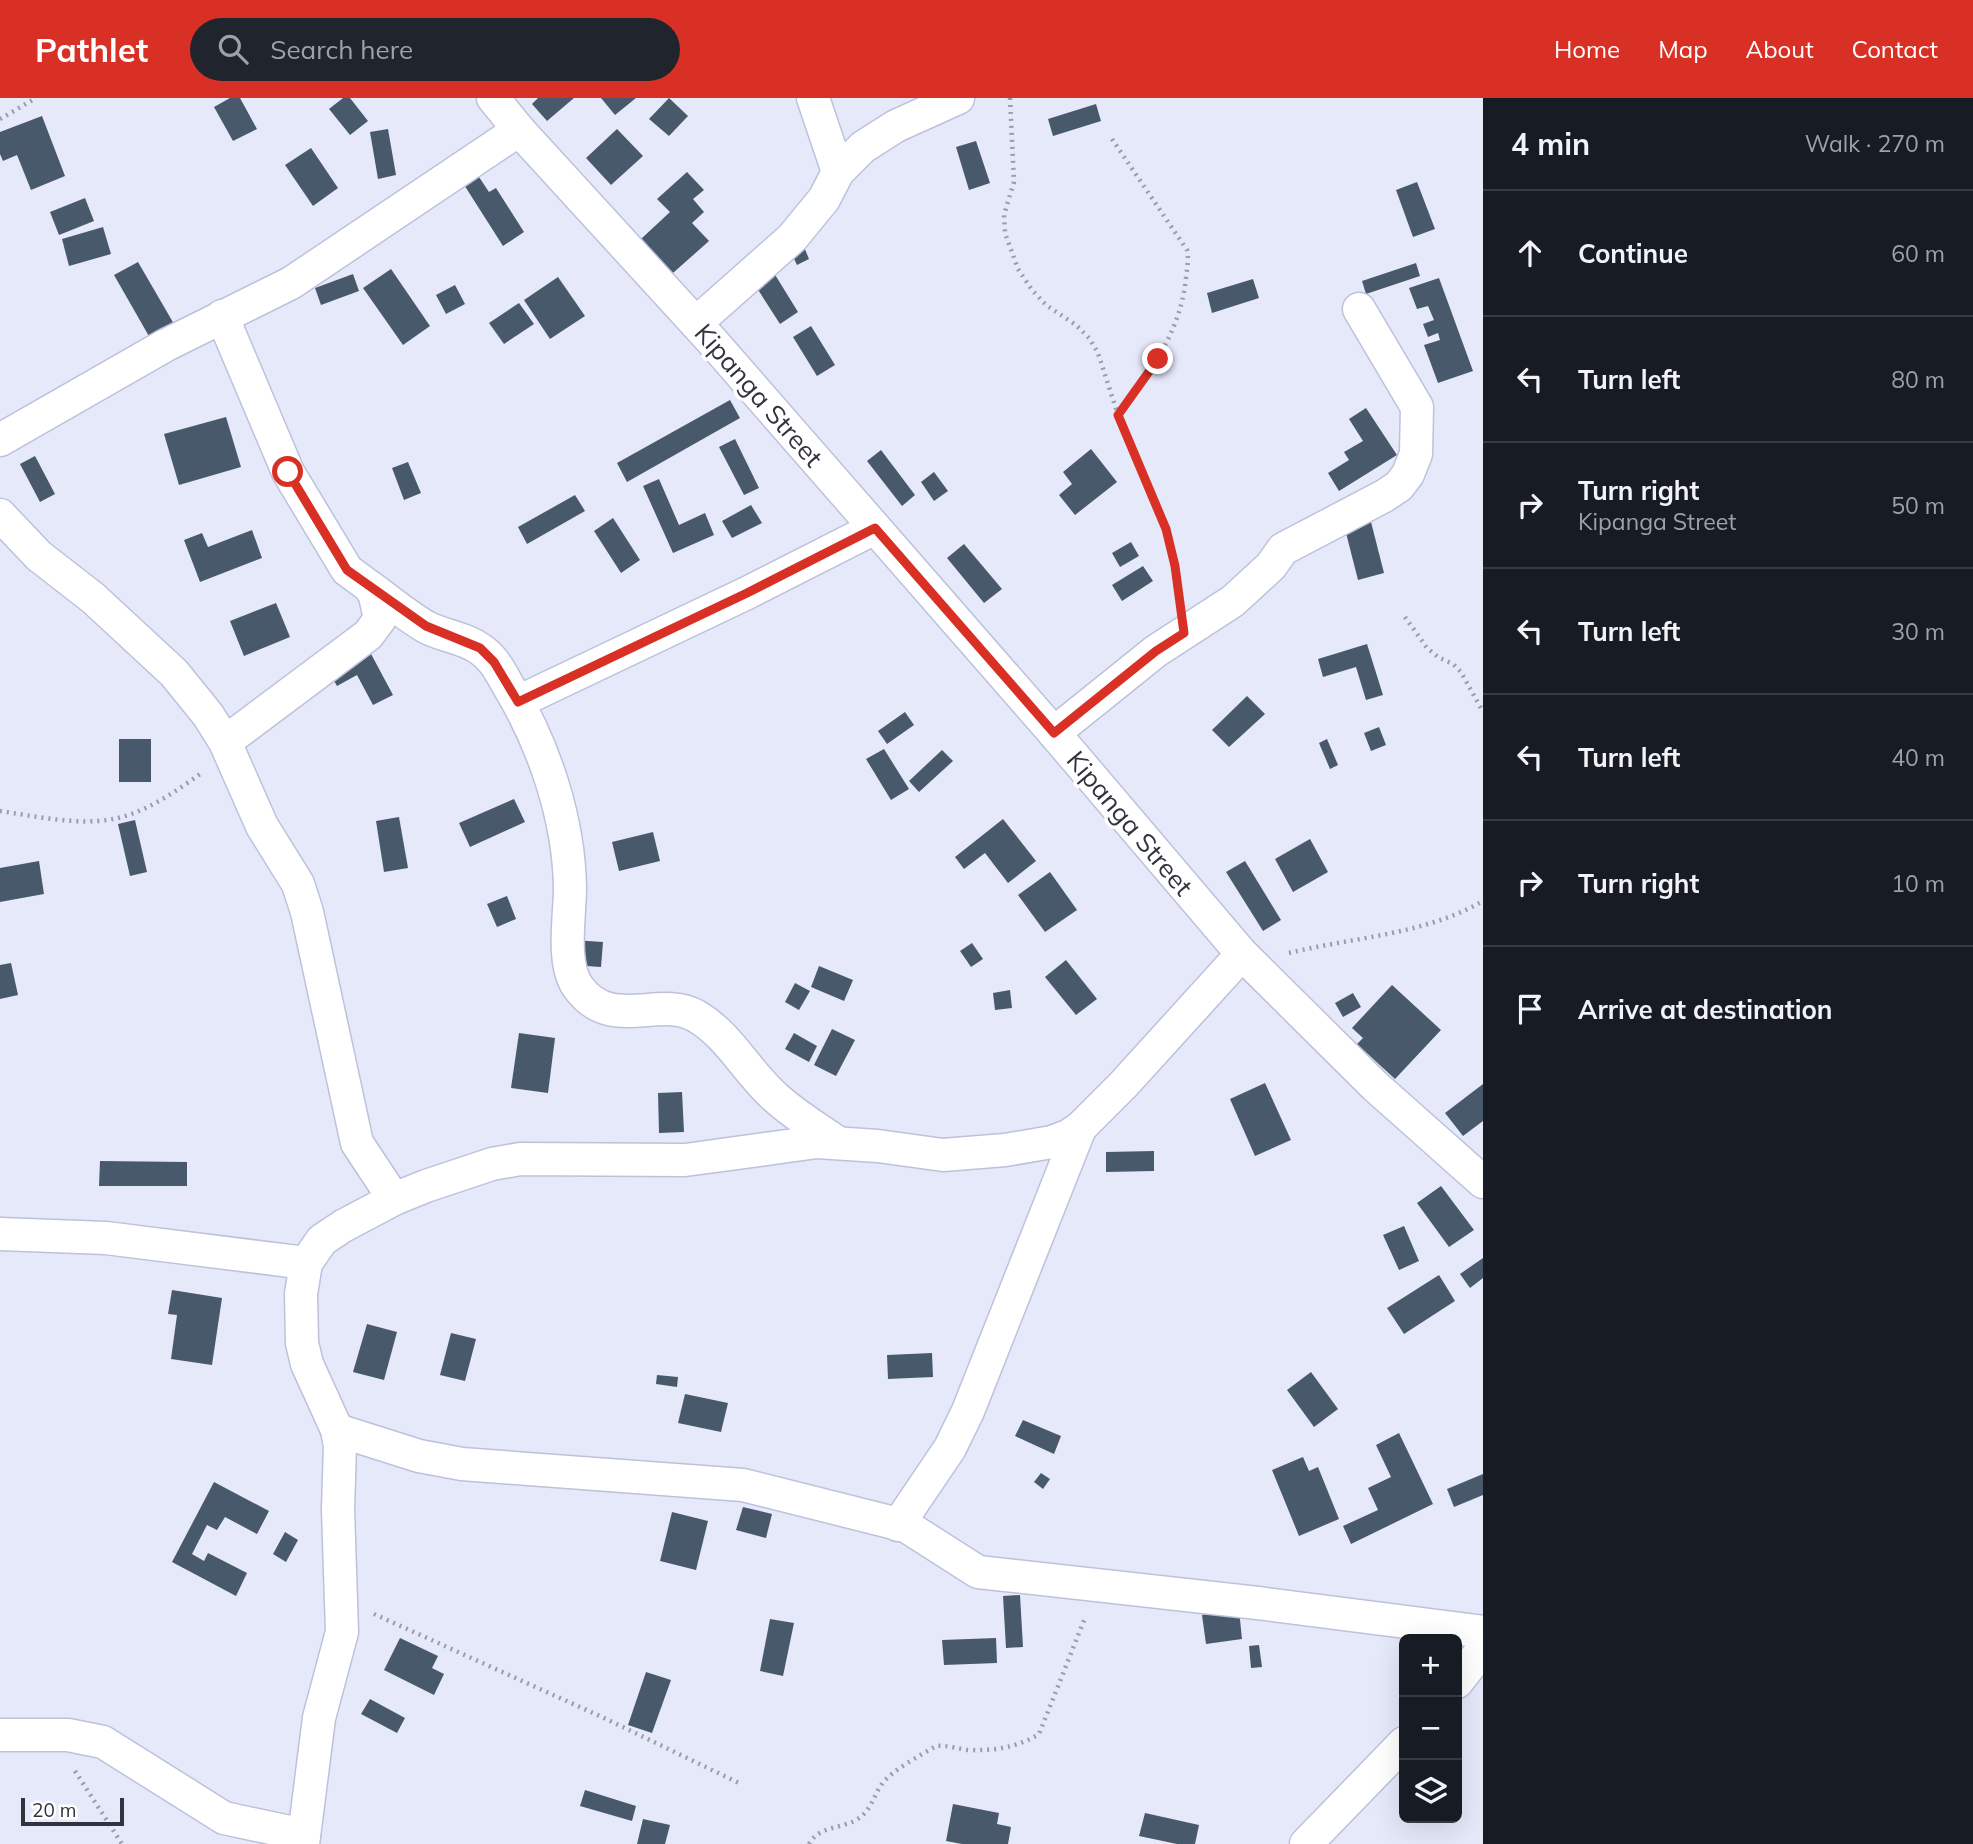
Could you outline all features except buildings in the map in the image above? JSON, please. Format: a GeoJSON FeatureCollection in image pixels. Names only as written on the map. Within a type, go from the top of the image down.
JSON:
{"type":"FeatureCollection","features":[{"type":"Feature","properties":{"kind":"street","name":"Kipanga Street"},"geometry":{"type":"LineString","coordinates":[[493,98],[519,130],[696,323],[1054,733],[1246,958],[1404,1113],[1483,1182]]}},
{"type":"Feature","properties":{"kind":"street"},"geometry":{"type":"LineString","coordinates":[[813,98],[838,172]]}},
{"type":"Feature","properties":{"kind":"street"},"geometry":{"type":"LineString","coordinates":[[696,323],[792,238],[824,199],[838,172],[863,147],[896,126],[958,98]]}},
{"type":"Feature","properties":{"kind":"street"},"geometry":{"type":"LineString","coordinates":[[0,440],[166,345],[290,283],[519,130]]}},
{"type":"Feature","properties":{"kind":"street"},"geometry":{"type":"LineString","coordinates":[[1054,733],[1156,651],[1233,601],[1271,566],[1283,549],[1384,496],[1399,486],[1408,474],[1416,454],[1418,407],[1359,309]]}},
{"type":"Feature","properties":{"kind":"street"},"geometry":{"type":"LineString","coordinates":[[222,316],[288,472],[347,570],[426,626],[480,648],[494,662],[518,702],[550,773],[561,816],[570,886],[567,939],[572,975],[577,985],[599,1006],[609,1010],[675,1010],[695,1015],[714,1030],[774,1096],[838,1143]]}},
{"type":"Feature","properties":{"kind":"street"},"geometry":{"type":"LineString","coordinates":[[0,515],[39,556],[93,598],[174,673],[208,715],[227,747],[262,826],[298,884],[307,912],[357,1143],[394,1199]]}},
{"type":"Feature","properties":{"kind":"street"},"geometry":{"type":"LineString","coordinates":[[518,702],[747,593],[875,528]]}},
{"type":"Feature","properties":{"kind":"street"},"geometry":{"type":"LineString","coordinates":[[227,747],[377,625],[380,614],[370,587]]}},
{"type":"Feature","properties":{"kind":"street"},"geometry":{"type":"LineString","coordinates":[[0,1735],[50,1735],[103,1742],[224,1818],[294,1839],[319,1718],[342,1632],[338,1509],[340,1446],[337,1430],[307,1364],[302,1343],[301,1294],[306,1263],[322,1240],[343,1226],[394,1199],[492,1164],[520,1159],[685,1160],[817,1142],[878,1146],[943,1155],[1052,1142],[1080,1128],[1246,958]]}},
{"type":"Feature","properties":{"kind":"street"},"geometry":{"type":"LineString","coordinates":[[898,1525],[950,1448],[968,1411],[1080,1128]]}},
{"type":"Feature","properties":{"kind":"street"},"geometry":{"type":"LineString","coordinates":[[0,1234],[106,1238],[306,1263]]}},
{"type":"Feature","properties":{"kind":"street"},"geometry":{"type":"LineString","coordinates":[[337,1430],[419,1456],[462,1464],[743,1485],[906,1526],[978,1572],[1285,1606],[1483,1633]]}},
{"type":"Feature","properties":{"kind":"street"},"geometry":{"type":"LineString","coordinates":[[1462,1675],[1483,1648]]}},
{"type":"Feature","properties":{"kind":"street"},"geometry":{"type":"LineString","coordinates":[[1306,1844],[1399,1748]]}},
{"type":"Feature","properties":{"kind":"path"},"geometry":{"type":"LineString","coordinates":[[0,120],[36,98]]}},
{"type":"Feature","properties":{"kind":"path"},"geometry":{"type":"LineString","coordinates":[[1010,98],[1014,181],[1004,215],[1005,233],[1018,269],[1031,290],[1046,305],[1076,325],[1089,338],[1098,353],[1118,415],[1166,529],[1175,566],[1184,633]]}},
{"type":"Feature","properties":{"kind":"path"},"geometry":{"type":"LineString","coordinates":[[1112,139],[1187,250],[1188,258],[1184,299],[1175,328],[1158,359],[1118,415]]}},
{"type":"Feature","properties":{"kind":"path"},"geometry":{"type":"LineString","coordinates":[[1405,617],[1427,648],[1461,672],[1483,712]]}},
{"type":"Feature","properties":{"kind":"path"},"geometry":{"type":"LineString","coordinates":[[0,811],[50,818],[113,820],[146,808],[180,789],[227,747]]}},
{"type":"Feature","properties":{"kind":"path"},"geometry":{"type":"LineString","coordinates":[[1246,958],[1403,931],[1483,901]]}},
{"type":"Feature","properties":{"kind":"path"},"geometry":{"type":"LineString","coordinates":[[808,1844],[817,1834],[855,1821],[865,1813],[882,1784],[936,1746],[947,1745],[968,1750],[1003,1749],[1024,1743],[1039,1734],[1097,1585]]}},
{"type":"Feature","properties":{"kind":"path"},"geometry":{"type":"LineString","coordinates":[[341,1600],[495,1667],[738,1783]]}},
{"type":"Feature","properties":{"kind":"path"},"geometry":{"type":"LineString","coordinates":[[50,1735],[122,1844]]}},
{"type":"Feature","properties":{"kind":"route"},"geometry":{"type":"LineString","coordinates":[[288,472],[347,570],[426,626],[480,648],[494,662],[518,702],[747,593],[875,528],[1054,733],[1156,651],[1184,633],[1175,566],[1166,529],[1118,415],[1158,359]]}}]}
